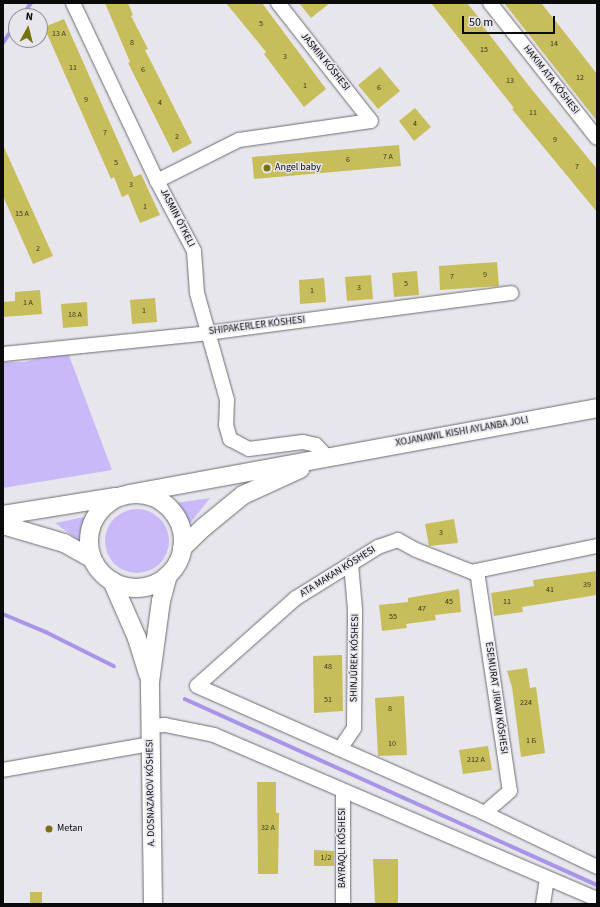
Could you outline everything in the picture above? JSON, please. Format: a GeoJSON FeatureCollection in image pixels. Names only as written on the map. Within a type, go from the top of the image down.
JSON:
{"type":"FeatureCollection","features":[{"type":"Feature","properties":{"kind":"main road"},"geometry":{"type":"LineString","coordinates":[[3,515],[125,495],[597,408]]}},
{"type":"Feature","properties":{"kind":"main road"},"geometry":{"type":"LineString","coordinates":[[182,548],[204,527],[243,495],[327,457]]}},
{"type":"Feature","properties":{"kind":"main road"},"geometry":{"type":"LineString","coordinates":[[144,494],[158,499],[169,508],[178,520],[182,534],[182,548],[178,563],[168,575],[156,584],[141,588],[126,587],[112,582],[100,572],[91,558],[88,543],[93,521],[107,503],[125,495],[144,494]]}},
{"type":"Feature","properties":{"kind":"main road"},"geometry":{"type":"LineString","coordinates":[[3,525],[64,543],[91,558]]}},
{"type":"Feature","properties":{"kind":"main road"},"geometry":{"type":"LineString","coordinates":[[150,682],[156,628],[168,575]]}},
{"type":"Feature","properties":{"kind":"main road"},"geometry":{"type":"LineString","coordinates":[[112,582],[137,638],[150,682]]}},
{"type":"Feature","properties":{"kind":"main road","name":"A. DOSNAZAROV KÓSHESI"},"geometry":{"type":"LineString","coordinates":[[150,682],[153,904]]}},
{"type":"Feature","properties":{"kind":"street","name":"JASMIN ÓTKELI"},"geometry":{"type":"LineString","coordinates":[[73,3],[157,181],[194,251],[197,294],[226,400],[226,426],[230,439],[249,449],[303,442],[316,445],[327,457]]}},
{"type":"Feature","properties":{"kind":"street","name":"JASMIN KÓSHESI"},"geometry":{"type":"LineString","coordinates":[[157,181],[239,140],[371,121],[278,3]]}},
{"type":"Feature","properties":{"kind":"street","name":"HAKIM ATA KÓSHESI"},"geometry":{"type":"LineString","coordinates":[[490,3],[597,138]]}},
{"type":"Feature","properties":{"kind":"street","name":"SHIPAKERLER KÓSHESI"},"geometry":{"type":"LineString","coordinates":[[3,354],[208,332],[511,293]]}},
{"type":"Feature","properties":{"kind":"street","name":"ATA MAKAN KÓSHESI"},"geometry":{"type":"LineString","coordinates":[[340,749],[197,686],[296,598],[378,547],[398,540],[416,550],[472,572],[597,546]]}},
{"type":"Feature","properties":{"kind":"street"},"geometry":{"type":"LineString","coordinates":[[351,564],[355,609],[354,728],[340,749],[485,813],[597,867]]}},
{"type":"Feature","properties":{"kind":"street"},"geometry":{"type":"LineString","coordinates":[[477,571],[510,791],[485,813]]}},
{"type":"Feature","properties":{"kind":"street"},"geometry":{"type":"LineString","coordinates":[[3,770],[150,735],[165,725],[214,736],[597,899]]}},
{"type":"Feature","properties":{"kind":"street"},"geometry":{"type":"LineString","coordinates":[[343,792],[343,904]]}},
{"type":"Feature","properties":{"kind":"street"},"geometry":{"type":"LineString","coordinates":[[543,904],[547,879]]}},
{"type":"Feature","properties":{"kind":"shaded area"},"geometry":{"type":"Polygon","coordinates":[[[67,350],[112,470],[3,488],[3,362],[25,362],[67,350]]]}},
{"type":"Feature","properties":{"kind":"shaded area"},"geometry":{"type":"Polygon","coordinates":[[[210,498],[187,527],[181,515],[169,504],[210,498]]]}},
{"type":"Feature","properties":{"kind":"shaded area"},"geometry":{"type":"Polygon","coordinates":[[[131,509],[143,509],[160,518],[167,529],[169,541],[167,553],[160,564],[143,573],[131,573],[119,568],[110,559],[105,547],[105,535],[110,523],[119,514],[131,509]]]}},
{"type":"Feature","properties":{"kind":"shaded area"},"geometry":{"type":"Polygon","coordinates":[[[89,516],[83,528],[81,542],[55,523],[89,516]]]}},
{"type":"Feature","properties":{"kind":"building"},"geometry":{"type":"Polygon","coordinates":[[[105,3],[128,3],[133,15],[131,16],[148,49],[145,50],[192,143],[173,153],[128,63],[130,62],[105,3]]]}},
{"type":"Feature","properties":{"kind":"building"},"geometry":{"type":"Polygon","coordinates":[[[226,3],[262,3],[326,89],[304,107],[264,54],[266,52],[226,3]]]}},
{"type":"Feature","properties":{"kind":"building"},"geometry":{"type":"Polygon","coordinates":[[[299,3],[330,3],[311,18],[299,3]]]}},
{"type":"Feature","properties":{"kind":"building"},"geometry":{"type":"Polygon","coordinates":[[[431,3],[467,3],[484,24],[482,25],[529,86],[597,169],[597,212],[512,109],[514,108],[431,3]]]}},
{"type":"Feature","properties":{"kind":"building"},"geometry":{"type":"Polygon","coordinates":[[[504,3],[541,3],[554,19],[597,74],[597,121],[504,3]]]}},
{"type":"Feature","properties":{"kind":"building"},"geometry":{"type":"Polygon","coordinates":[[[64,19],[134,177],[141,174],[160,215],[140,223],[128,194],[122,197],[114,177],[111,179],[48,36],[48,25],[64,19]]]}},
{"type":"Feature","properties":{"kind":"building"},"geometry":{"type":"Polygon","coordinates":[[[380,67],[400,91],[378,109],[358,85],[380,67]]]}},
{"type":"Feature","properties":{"kind":"building"},"geometry":{"type":"Polygon","coordinates":[[[415,108],[431,127],[414,141],[399,121],[415,108]]]}},
{"type":"Feature","properties":{"kind":"building"},"geometry":{"type":"Polygon","coordinates":[[[3,145],[53,256],[33,264],[3,196],[3,145]]]}},
{"type":"Feature","properties":{"kind":"building"},"geometry":{"type":"Polygon","coordinates":[[[399,145],[401,166],[254,179],[252,157],[399,145]]]}},
{"type":"Feature","properties":{"kind":"building"},"geometry":{"type":"Polygon","coordinates":[[[497,262],[499,286],[440,290],[439,266],[497,262]]]}},
{"type":"Feature","properties":{"kind":"building"},"geometry":{"type":"Polygon","coordinates":[[[417,271],[419,295],[394,297],[392,273],[417,271]]]}},
{"type":"Feature","properties":{"kind":"building"},"geometry":{"type":"Polygon","coordinates":[[[371,275],[373,299],[347,301],[345,277],[371,275]]]}},
{"type":"Feature","properties":{"kind":"building"},"geometry":{"type":"Polygon","coordinates":[[[324,278],[326,302],[300,304],[299,280],[324,278]]]}},
{"type":"Feature","properties":{"kind":"building"},"geometry":{"type":"Polygon","coordinates":[[[40,290],[42,314],[3,317],[3,302],[15,301],[15,292],[40,290]]]}},
{"type":"Feature","properties":{"kind":"building"},"geometry":{"type":"Polygon","coordinates":[[[155,298],[157,322],[132,324],[130,300],[155,298]]]}},
{"type":"Feature","properties":{"kind":"building"},"geometry":{"type":"Polygon","coordinates":[[[87,302],[88,326],[63,328],[61,304],[87,302]]]}},
{"type":"Feature","properties":{"kind":"building"},"geometry":{"type":"Polygon","coordinates":[[[454,519],[458,543],[429,546],[425,524],[454,519]]]}},
{"type":"Feature","properties":{"kind":"building"},"geometry":{"type":"Polygon","coordinates":[[[597,571],[597,595],[522,607],[523,612],[494,616],[491,593],[534,586],[533,580],[597,571]]]}},
{"type":"Feature","properties":{"kind":"building"},"geometry":{"type":"Polygon","coordinates":[[[459,589],[461,612],[435,615],[436,620],[406,624],[407,628],[382,631],[379,605],[408,602],[408,598],[459,589]]]}},
{"type":"Feature","properties":{"kind":"building"},"geometry":{"type":"Polygon","coordinates":[[[342,655],[343,711],[314,713],[313,656],[342,655]]]}},
{"type":"Feature","properties":{"kind":"building"},"geometry":{"type":"Polygon","coordinates":[[[527,668],[530,688],[536,687],[545,753],[521,757],[512,687],[507,671],[527,668]]]}},
{"type":"Feature","properties":{"kind":"building"},"geometry":{"type":"Polygon","coordinates":[[[404,696],[407,755],[378,756],[375,698],[404,696]]]}},
{"type":"Feature","properties":{"kind":"building"},"geometry":{"type":"Polygon","coordinates":[[[488,746],[492,770],[463,774],[459,750],[488,746]]]}},
{"type":"Feature","properties":{"kind":"building"},"geometry":{"type":"Polygon","coordinates":[[[257,782],[276,782],[276,813],[279,813],[278,874],[258,874],[257,782]]]}},
{"type":"Feature","properties":{"kind":"building"},"geometry":{"type":"Polygon","coordinates":[[[314,850],[334,851],[334,866],[314,866],[314,850]]]}},
{"type":"Feature","properties":{"kind":"building"},"geometry":{"type":"Polygon","coordinates":[[[373,859],[398,859],[398,904],[375,904],[373,859]]]}},
{"type":"Feature","properties":{"kind":"building"},"geometry":{"type":"Polygon","coordinates":[[[30,892],[42,892],[42,904],[30,904],[30,892]]]}},
{"type":"Feature","properties":{"kind":"waterway"},"geometry":{"type":"LineString","coordinates":[[28,8],[31,3]]}},
{"type":"Feature","properties":{"kind":"waterway"},"geometry":{"type":"LineString","coordinates":[[3,43],[8,36]]}},
{"type":"Feature","properties":{"kind":"waterway"},"geometry":{"type":"LineString","coordinates":[[3,614],[46,632],[114,666]]}},
{"type":"Feature","properties":{"kind":"waterway"},"geometry":{"type":"LineString","coordinates":[[185,699],[597,885]]}},
{"type":"Feature","properties":{"kind":"place","name":"Angel baby"},"geometry":{"type":"Point","coordinates":[267,168]}},
{"type":"Feature","properties":{"kind":"place","name":"Metan"},"geometry":{"type":"Point","coordinates":[49,829]}}]}
